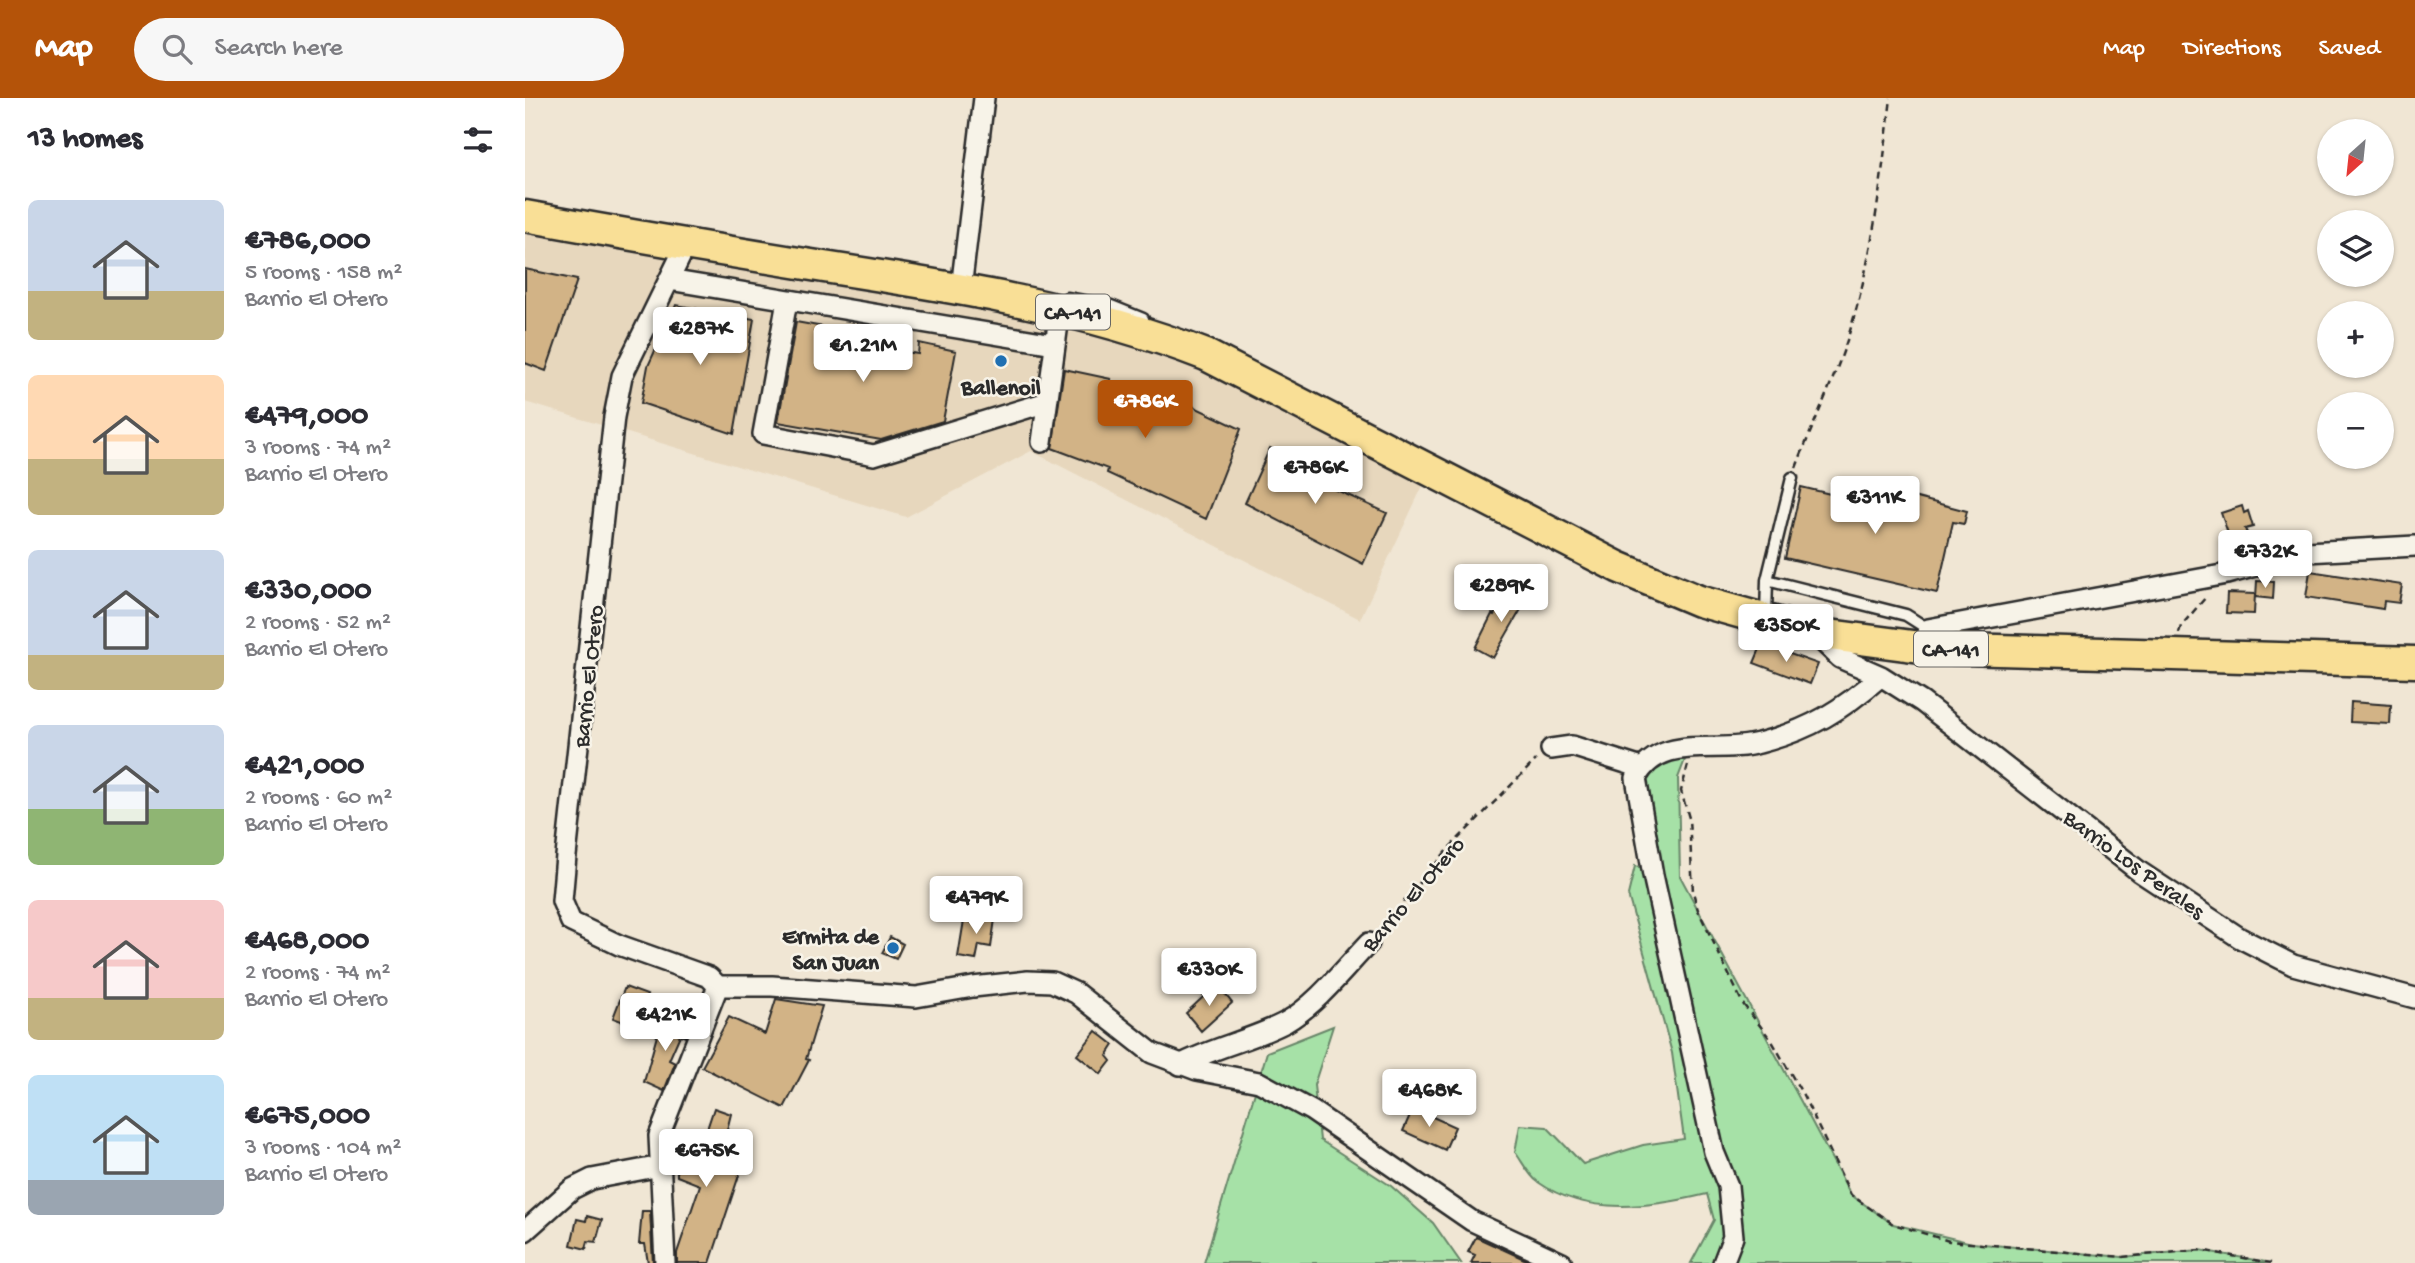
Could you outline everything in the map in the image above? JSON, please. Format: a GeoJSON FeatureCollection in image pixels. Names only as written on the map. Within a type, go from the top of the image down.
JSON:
{"type":"FeatureCollection","features":[{"type":"Feature","properties":{"kind":"main road","name":"CA-141"},"geometry":{"type":"LineString","coordinates":[[525,216],[1013,300],[1056,300]]}},
{"type":"Feature","properties":{"kind":"main road","name":"Barrio Los Perales"},"geometry":{"type":"LineString","coordinates":[[1056,300],[1206,355],[1618,567],[1699,601],[1765,620],[1814,633],[2175,657],[2415,662]]}},
{"type":"Feature","properties":{"kind":"street"},"geometry":{"type":"LineString","coordinates":[[961,289],[984,98]]}},
{"type":"Feature","properties":{"kind":"street","name":"Barrio El Otero"},"geometry":{"type":"LineString","coordinates":[[686,245],[622,376],[614,417],[562,901],[571,922],[619,945],[709,977],[718,986],[772,986],[916,997],[973,987],[1028,981],[1052,982],[1076,992],[1152,1053],[1180,1065],[1259,1082],[1312,1111],[1472,1221],[1562,1263]]}},
{"type":"Feature","properties":{"kind":"street"},"geometry":{"type":"LineString","coordinates":[[669,280],[1054,344]]}},
{"type":"Feature","properties":{"kind":"street"},"geometry":{"type":"LineString","coordinates":[[1042,442],[1054,344],[1056,300]]}},
{"type":"Feature","properties":{"kind":"street"},"geometry":{"type":"LineString","coordinates":[[787,301],[764,434],[874,455],[1047,402]]}},
{"type":"Feature","properties":{"kind":"street","name":"Barrio Los Perales"},"geometry":{"type":"LineString","coordinates":[[1928,639],[2214,576],[2307,552],[2415,546]]}},
{"type":"Feature","properties":{"kind":"street","name":"Barrio Los Perales"},"geometry":{"type":"LineString","coordinates":[[1814,633],[1840,658],[1881,676],[1922,702],[2140,872],[2240,938],[2293,965],[2415,998]]}},
{"type":"Feature","properties":{"kind":"street"},"geometry":{"type":"LineString","coordinates":[[1723,1263],[1733,1237],[1728,1186],[1714,1152],[1653,875],[1636,793],[1636,778],[1649,759],[1678,749],[1756,744],[1797,731],[1844,708],[1881,676]]}},
{"type":"Feature","properties":{"kind":"street"},"geometry":{"type":"LineString","coordinates":[[1551,749],[1573,746],[1642,768]]}},
{"type":"Feature","properties":{"kind":"street","name":"Barrio El Otero"},"geometry":{"type":"LineString","coordinates":[[1180,1065],[1203,1054],[1259,1035],[1292,1018],[1369,943]]}},
{"type":"Feature","properties":{"kind":"street"},"geometry":{"type":"LineString","coordinates":[[665,1263],[659,1136],[718,986]]}},
{"type":"Feature","properties":{"kind":"street"},"geometry":{"type":"LineString","coordinates":[[525,1231],[572,1189],[592,1179],[661,1166]]}},
{"type":"Feature","properties":{"kind":"lane"},"geometry":{"type":"LineString","coordinates":[[1765,620],[1768,608],[1767,580],[1792,478]]}},
{"type":"Feature","properties":{"kind":"lane"},"geometry":{"type":"LineString","coordinates":[[1767,580],[1906,615],[1928,639]]}},
{"type":"Feature","properties":{"kind":"path"},"geometry":{"type":"LineString","coordinates":[[1792,478],[1842,355],[1860,296],[1879,200],[1891,98]]}},
{"type":"Feature","properties":{"kind":"path"},"geometry":{"type":"LineString","coordinates":[[2175,657],[2181,626],[2210,593]]}},
{"type":"Feature","properties":{"kind":"path"},"geometry":{"type":"LineString","coordinates":[[1698,747],[1686,767],[1681,792],[1689,818],[1692,882],[1699,909],[1743,1004],[1777,1050],[1851,1195],[1893,1224],[1949,1241],[2122,1257],[2200,1250],[2271,1263]]}},
{"type":"Feature","properties":{"kind":"path","name":"Barrio El Otero"},"geometry":{"type":"LineString","coordinates":[[1369,943],[1448,849],[1531,764],[1551,749]]}},
{"type":"Feature","properties":{"kind":"shaded area"},"geometry":{"type":"Polygon","coordinates":[[[525,226],[1063,321],[1219,372],[1426,479],[1360,619],[1031,451],[906,517],[525,402],[525,226]]]}},
{"type":"Feature","properties":{"kind":"green space"},"geometry":{"type":"Polygon","coordinates":[[[1688,752],[1678,778],[1680,876],[1851,1195],[1893,1224],[1972,1243],[2122,1257],[2200,1250],[2271,1263],[1691,1263],[1714,1220],[1707,1194],[1665,1203],[1599,1205],[1557,1193],[1538,1182],[1515,1152],[1520,1125],[1547,1127],[1583,1164],[1643,1145],[1684,1139],[1672,1053],[1628,895],[1635,866],[1655,871],[1642,791],[1650,769],[1688,752]]]}},
{"type":"Feature","properties":{"kind":"green space"},"geometry":{"type":"Polygon","coordinates":[[[1333,1026],[1314,1085],[1320,1140],[1391,1186],[1433,1223],[1461,1263],[1204,1263],[1267,1052],[1333,1026]]]}},
{"type":"Feature","properties":{"kind":"building"},"geometry":{"type":"Polygon","coordinates":[[[525,269],[577,280],[546,371],[525,363],[525,269]]]}},
{"type":"Feature","properties":{"kind":"building"},"geometry":{"type":"Polygon","coordinates":[[[676,305],[754,319],[734,434],[641,403],[648,366],[676,305]]]}},
{"type":"Feature","properties":{"kind":"building"},"geometry":{"type":"Polygon","coordinates":[[[796,322],[884,338],[882,348],[918,354],[919,343],[956,351],[943,421],[881,440],[778,422],[796,322]]]}},
{"type":"Feature","properties":{"kind":"building"},"geometry":{"type":"Polygon","coordinates":[[[1064,369],[1111,379],[1108,389],[1135,400],[1142,382],[1241,429],[1206,519],[1107,473],[1108,469],[1052,448],[1064,369]]]}},
{"type":"Feature","properties":{"kind":"building"},"geometry":{"type":"Polygon","coordinates":[[[1270,448],[1323,473],[1319,482],[1387,513],[1363,564],[1245,503],[1270,448]]]}},
{"type":"Feature","properties":{"kind":"building"},"geometry":{"type":"Polygon","coordinates":[[[1871,486],[1967,511],[1964,524],[1953,522],[1937,593],[1785,558],[1801,487],[1868,503],[1871,486]]]}},
{"type":"Feature","properties":{"kind":"building"},"geometry":{"type":"Polygon","coordinates":[[[2242,506],[2244,513],[2248,511],[2253,527],[2245,529],[2247,533],[2230,539],[2221,513],[2242,506]]]}},
{"type":"Feature","properties":{"kind":"building"},"geometry":{"type":"Polygon","coordinates":[[[2310,571],[2402,585],[2399,603],[2384,601],[2383,609],[2306,597],[2310,571]]]}},
{"type":"Feature","properties":{"kind":"building"},"geometry":{"type":"Polygon","coordinates":[[[2257,581],[2274,582],[2273,599],[2256,597],[2257,581]]]}},
{"type":"Feature","properties":{"kind":"building"},"geometry":{"type":"Polygon","coordinates":[[[1509,589],[1527,599],[1493,658],[1475,648],[1492,614],[1494,615],[1509,589]]]}},
{"type":"Feature","properties":{"kind":"building"},"geometry":{"type":"Polygon","coordinates":[[[2227,593],[2255,594],[2254,614],[2226,613],[2227,593]]]}},
{"type":"Feature","properties":{"kind":"building"},"geometry":{"type":"Polygon","coordinates":[[[1762,644],[1818,664],[1810,684],[1754,663],[1762,644]]]}},
{"type":"Feature","properties":{"kind":"building"},"geometry":{"type":"Polygon","coordinates":[[[2351,702],[2391,705],[2390,724],[2350,722],[2351,702]]]}},
{"type":"Feature","properties":{"kind":"building"},"geometry":{"type":"Polygon","coordinates":[[[972,916],[995,919],[991,947],[979,945],[976,960],[958,957],[964,920],[971,922],[972,916]]]}},
{"type":"Feature","properties":{"kind":"building","name":"Ermita de San Juan"},"geometry":{"type":"Polygon","coordinates":[[[890,937],[903,944],[896,959],[882,953],[890,937]]]}},
{"type":"Feature","properties":{"kind":"building"},"geometry":{"type":"Polygon","coordinates":[[[1217,984],[1232,1003],[1201,1031],[1186,1013],[1217,984]]]}},
{"type":"Feature","properties":{"kind":"building"},"geometry":{"type":"Polygon","coordinates":[[[625,987],[647,995],[635,1026],[613,1018],[625,987]]]}},
{"type":"Feature","properties":{"kind":"building"},"geometry":{"type":"Polygon","coordinates":[[[776,999],[822,1006],[806,1059],[809,1060],[784,1108],[702,1067],[729,1017],[765,1034],[776,999]]]}},
{"type":"Feature","properties":{"kind":"building"},"geometry":{"type":"Polygon","coordinates":[[[677,1015],[691,1021],[685,1037],[672,1031],[680,1035],[669,1060],[675,1063],[664,1091],[644,1082],[660,1025],[670,1030],[677,1015]]]}},
{"type":"Feature","properties":{"kind":"building"},"geometry":{"type":"Polygon","coordinates":[[[1096,1031],[1114,1045],[1107,1056],[1111,1061],[1101,1074],[1077,1055],[1096,1031]]]}},
{"type":"Feature","properties":{"kind":"building"},"geometry":{"type":"Polygon","coordinates":[[[714,1108],[731,1114],[720,1158],[742,1166],[710,1263],[677,1263],[677,1253],[700,1185],[677,1176],[677,1152],[683,1133],[703,1141],[714,1108]]]}},
{"type":"Feature","properties":{"kind":"building"},"geometry":{"type":"Polygon","coordinates":[[[1413,1108],[1455,1127],[1445,1150],[1403,1131],[1413,1108]]]}},
{"type":"Feature","properties":{"kind":"building"},"geometry":{"type":"Polygon","coordinates":[[[642,1211],[650,1211],[653,1263],[648,1263],[645,1244],[639,1244],[642,1211]]]}},
{"type":"Feature","properties":{"kind":"building"},"geometry":{"type":"Polygon","coordinates":[[[587,1216],[602,1220],[596,1242],[588,1241],[586,1249],[571,1245],[577,1219],[586,1221],[587,1216]]]}},
{"type":"Feature","properties":{"kind":"building"},"geometry":{"type":"Polygon","coordinates":[[[1476,1237],[1533,1263],[1471,1263],[1475,1255],[1468,1252],[1476,1237]]]}},
{"type":"Feature","properties":{"kind":"place","name":"Ballenoil"},"geometry":{"type":"Point","coordinates":[1001,361]}},
{"type":"Feature","properties":{"kind":"place","name":"Ermita de San Juan"},"geometry":{"type":"Point","coordinates":[893,948]}}]}
